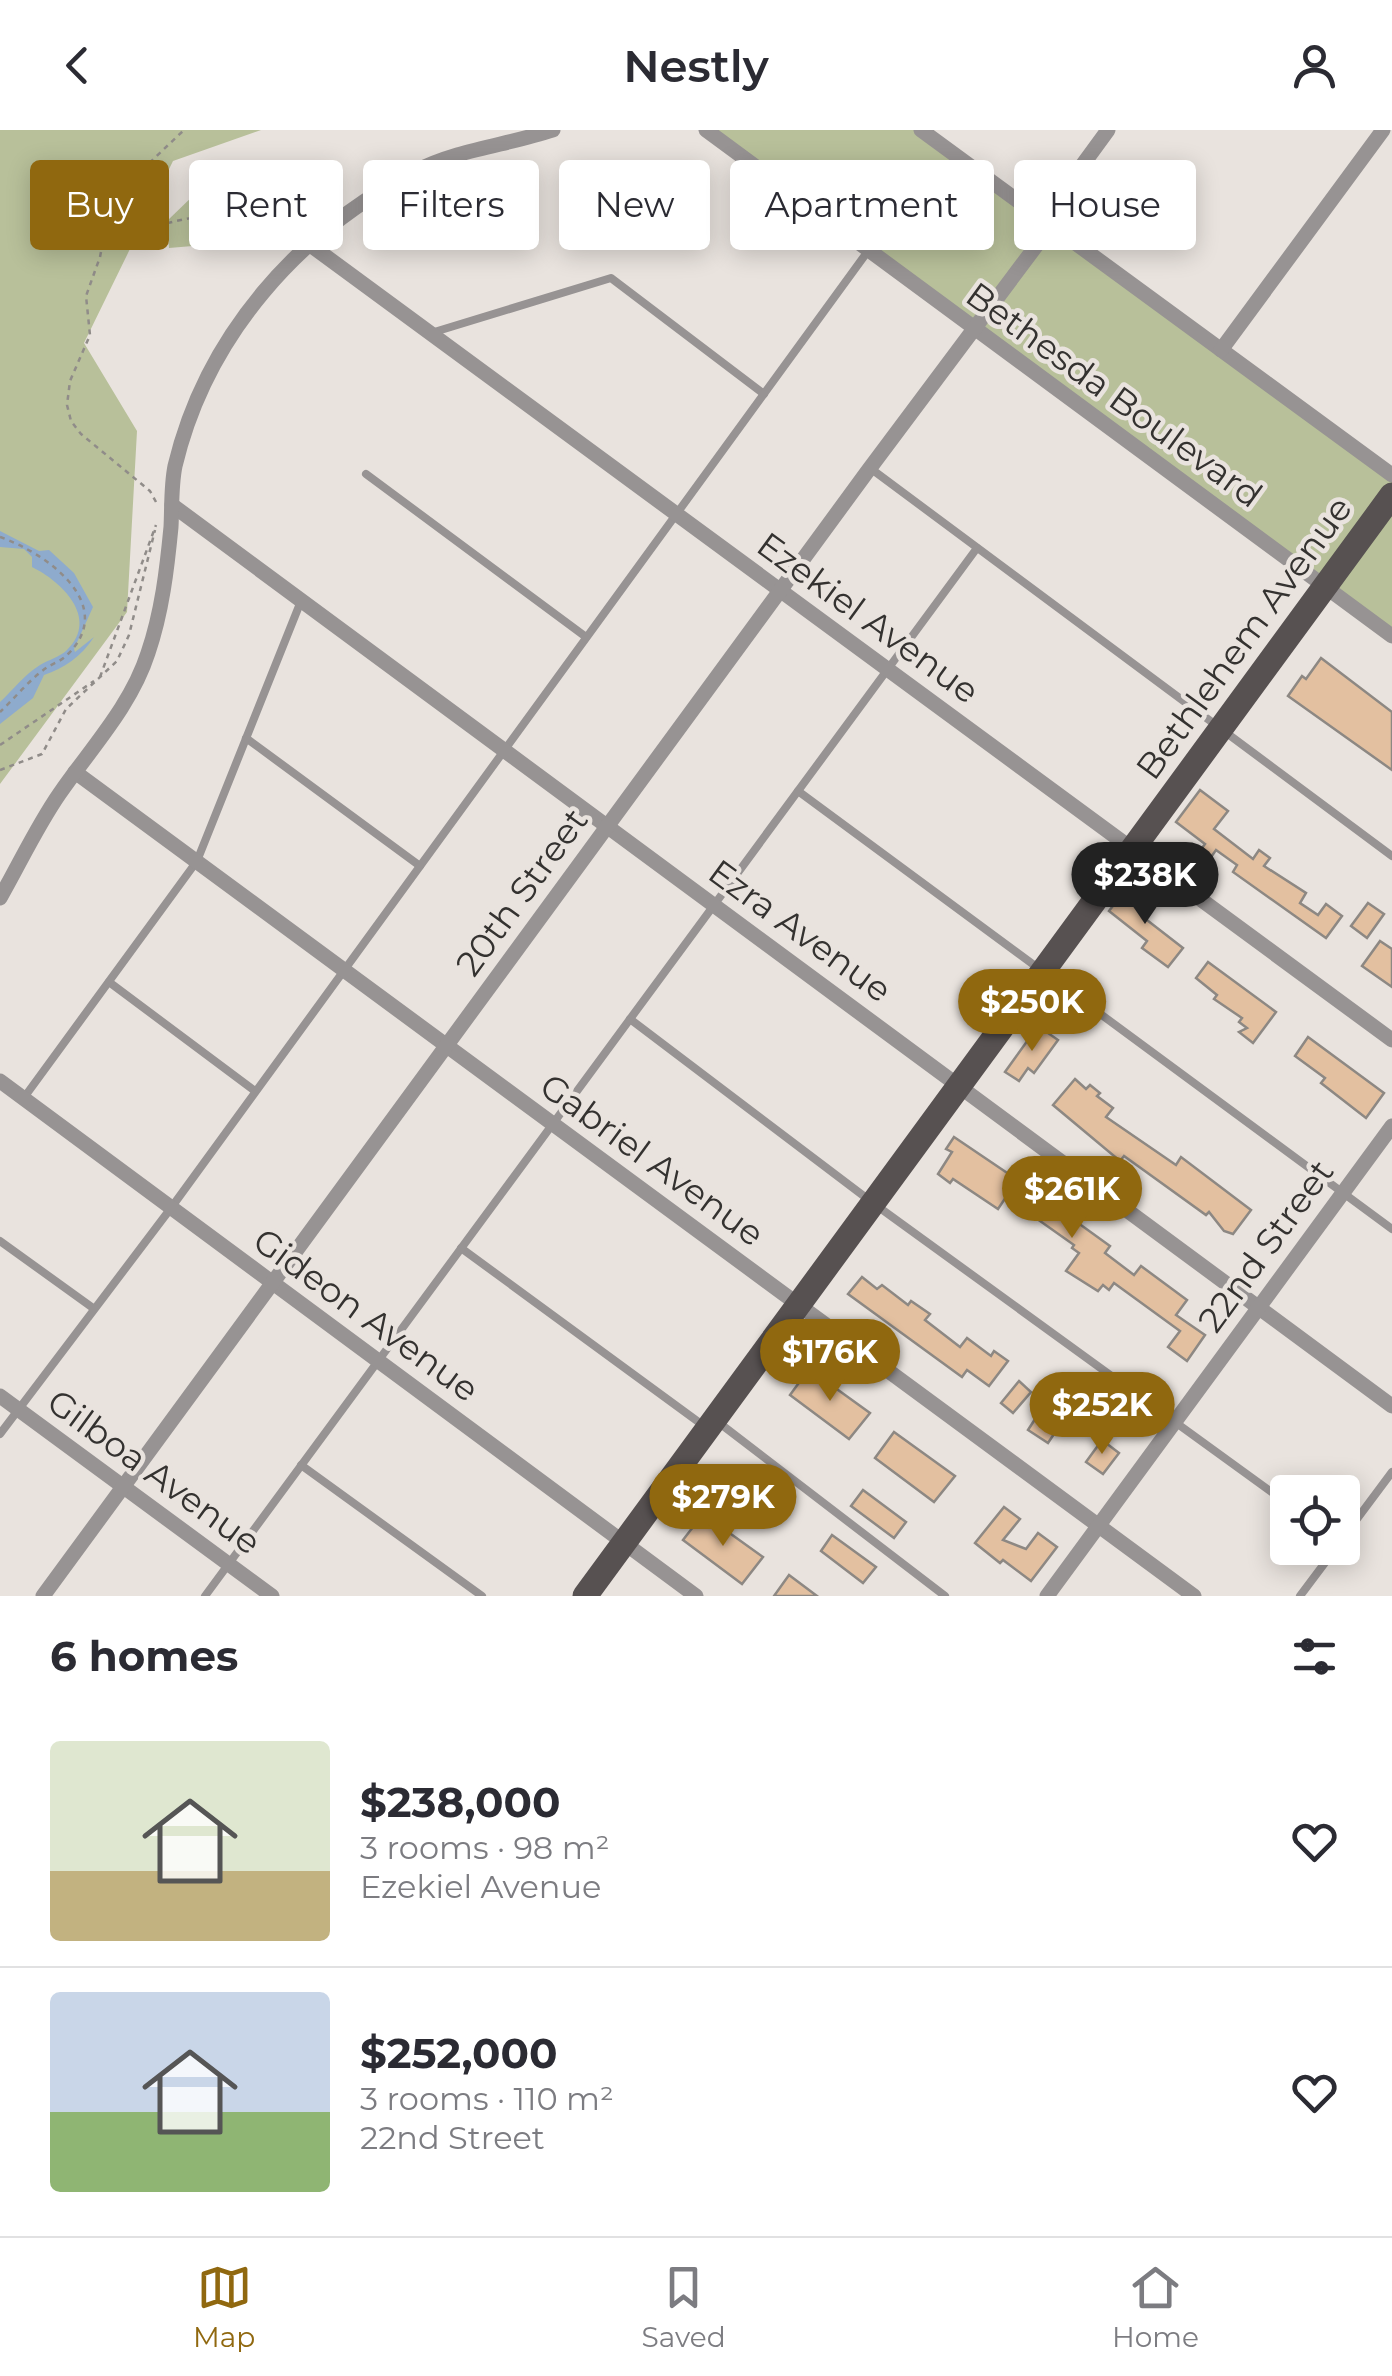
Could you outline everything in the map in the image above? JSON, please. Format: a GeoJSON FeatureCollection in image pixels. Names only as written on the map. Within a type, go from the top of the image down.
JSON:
{"type":"FeatureCollection","features":[{"type":"Feature","properties":{"kind":"main road","name":"Bethlehem Avenue"},"geometry":{"type":"LineString","coordinates":[[585,1596],[1392,495]]}},
{"type":"Feature","properties":{"kind":"street"},"geometry":{"type":"LineString","coordinates":[[343,218],[418,170],[483,147],[553,130]]}},
{"type":"Feature","properties":{"kind":"street","name":"Bethesda Boulevard"},"geometry":{"type":"LineString","coordinates":[[706,130],[1392,636]]}},
{"type":"Feature","properties":{"kind":"street"},"geometry":{"type":"LineString","coordinates":[[921,130],[1014,199]]}},
{"type":"Feature","properties":{"kind":"street","name":"20th Street"},"geometry":{"type":"LineString","coordinates":[[1088,160],[1108,130]]}},
{"type":"Feature","properties":{"kind":"street"},"geometry":{"type":"LineString","coordinates":[[1221,350],[1383,130]]}},
{"type":"Feature","properties":{"kind":"street"},"geometry":{"type":"LineString","coordinates":[[0,898],[75,772],[116,716],[148,656],[161,608],[164,504],[192,413],[215,361],[243,315],[302,250]]}},
{"type":"Feature","properties":{"kind":"street","name":"Ezekiel Avenue"},"geometry":{"type":"LineString","coordinates":[[317,250],[1392,1040]]}},
{"type":"Feature","properties":{"kind":"street","name":"20th Street"},"geometry":{"type":"LineString","coordinates":[[44,1596],[1028,250]]}},
{"type":"Feature","properties":{"kind":"street"},"geometry":{"type":"LineString","coordinates":[[1084,250],[1392,475]]}},
{"type":"Feature","properties":{"kind":"street","name":"Ezra Avenue"},"geometry":{"type":"LineString","coordinates":[[164,504],[1392,1406]]}},
{"type":"Feature","properties":{"kind":"street","name":"Gabriel Avenue"},"geometry":{"type":"LineString","coordinates":[[75,772],[1194,1596]]}},
{"type":"Feature","properties":{"kind":"street","name":"Gideon Avenue"},"geometry":{"type":"LineString","coordinates":[[0,1081],[696,1596]]}},
{"type":"Feature","properties":{"kind":"street","name":"22nd Street"},"geometry":{"type":"LineString","coordinates":[[1047,1596],[1392,1126]]}},
{"type":"Feature","properties":{"kind":"street","name":"Gilboa Avenue"},"geometry":{"type":"LineString","coordinates":[[0,1396],[272,1596]]}},
{"type":"Feature","properties":{"kind":"lane"},"geometry":{"type":"LineString","coordinates":[[0,1434],[170,1208],[868,251]]}},
{"type":"Feature","properties":{"kind":"lane"},"geometry":{"type":"LineString","coordinates":[[431,333],[611,278],[764,394]]}},
{"type":"Feature","properties":{"kind":"lane"},"geometry":{"type":"LineString","coordinates":[[870,468],[1392,856]]}},
{"type":"Feature","properties":{"kind":"lane"},"geometry":{"type":"LineString","coordinates":[[366,474],[586,638]]}},
{"type":"Feature","properties":{"kind":"lane"},"geometry":{"type":"LineString","coordinates":[[205,1596],[977,548]]}},
{"type":"Feature","properties":{"kind":"lane"},"geometry":{"type":"LineString","coordinates":[[24,1099],[197,862],[301,601]]}},
{"type":"Feature","properties":{"kind":"lane"},"geometry":{"type":"LineString","coordinates":[[246,738],[420,866]]}},
{"type":"Feature","properties":{"kind":"lane"},"geometry":{"type":"LineString","coordinates":[[798,791],[1392,1229]]}},
{"type":"Feature","properties":{"kind":"lane"},"geometry":{"type":"LineString","coordinates":[[109,982],[255,1092]]}},
{"type":"Feature","properties":{"kind":"lane"},"geometry":{"type":"LineString","coordinates":[[630,1020],[873,1203],[1270,1491]]}},
{"type":"Feature","properties":{"kind":"lane"},"geometry":{"type":"LineString","coordinates":[[0,1241],[93,1308]]}},
{"type":"Feature","properties":{"kind":"lane"},"geometry":{"type":"LineString","coordinates":[[461,1248],[711,1424],[945,1596]]}},
{"type":"Feature","properties":{"kind":"lane"},"geometry":{"type":"LineString","coordinates":[[301,1465],[482,1596]]}},
{"type":"Feature","properties":{"kind":"lane"},"geometry":{"type":"LineString","coordinates":[[1360,1515],[1392,1472]]}},
{"type":"Feature","properties":{"kind":"lane"},"geometry":{"type":"LineString","coordinates":[[1300,1596],[1323,1565]]}},
{"type":"Feature","properties":{"kind":"path"},"geometry":{"type":"LineString","coordinates":[[152,160],[184,130]]}},
{"type":"Feature","properties":{"kind":"path"},"geometry":{"type":"LineString","coordinates":[[169,223],[198,215],[228,216],[296,256]]}},
{"type":"Feature","properties":{"kind":"path"},"geometry":{"type":"LineString","coordinates":[[101,250],[86,296],[90,335],[70,381],[66,405],[81,434],[164,504]]}},
{"type":"Feature","properties":{"kind":"path"},"geometry":{"type":"LineString","coordinates":[[0,746],[100,677],[156,523],[130,636],[116,661],[100,677],[66,709],[42,754],[0,770]]}},
{"type":"Feature","properties":{"kind":"path"},"geometry":{"type":"LineString","coordinates":[[0,537],[28,550],[66,576],[84,602],[86,618],[67,655],[44,670],[0,712]]}},
{"type":"Feature","properties":{"kind":"green space"},"geometry":{"type":"Polygon","coordinates":[[[0,130],[261,130],[173,161],[169,169],[169,160],[30,160],[30,250],[129,250],[84,343],[137,431],[127,612],[0,784],[0,130]]]}},
{"type":"Feature","properties":{"kind":"green space"},"geometry":{"type":"Polygon","coordinates":[[[706,130],[921,130],[962,160],[747,160],[706,130]]]}},
{"type":"Feature","properties":{"kind":"green space"},"geometry":{"type":"Polygon","coordinates":[[[994,183],[1014,198],[1014,250],[1085,250],[1392,475],[1392,636],[869,250],[994,250],[994,183]]]}},
{"type":"Feature","properties":{"kind":"green space"},"geometry":{"type":"Polygon","coordinates":[[[189,200],[189,246],[169,248],[169,219],[189,200]]]}},
{"type":"Feature","properties":{"kind":"water"},"geometry":{"type":"Polygon","coordinates":[[[0,531],[39,551],[49,550],[74,573],[93,607],[75,652],[94,637],[72,661],[44,675],[33,698],[0,724],[0,702],[34,669],[67,650],[80,626],[78,613],[65,591],[32,567],[32,557],[24,549],[0,547],[0,531]]]}},
{"type":"Feature","properties":{"kind":"building"},"geometry":{"type":"Polygon","coordinates":[[[1321,658],[1392,712],[1392,770],[1288,696],[1321,658]]]}},
{"type":"Feature","properties":{"kind":"building"},"geometry":{"type":"Polygon","coordinates":[[[1200,790],[1228,811],[1214,829],[1253,859],[1259,850],[1270,858],[1264,866],[1306,893],[1300,903],[1318,915],[1326,904],[1342,916],[1326,938],[1233,872],[1237,865],[1216,850],[1209,860],[1199,852],[1205,844],[1176,822],[1200,790]]]}},
{"type":"Feature","properties":{"kind":"building"},"geometry":{"type":"Polygon","coordinates":[[[1132,881],[1144,891],[1133,905],[1183,948],[1168,967],[1142,948],[1147,941],[1109,911],[1132,881]]]}},
{"type":"Feature","properties":{"kind":"building"},"geometry":{"type":"Polygon","coordinates":[[[1368,903],[1384,914],[1367,938],[1351,926],[1368,903]]]}},
{"type":"Feature","properties":{"kind":"building"},"geometry":{"type":"Polygon","coordinates":[[[1380,941],[1392,949],[1392,987],[1362,966],[1380,941]]]}},
{"type":"Feature","properties":{"kind":"building"},"geometry":{"type":"Polygon","coordinates":[[[1208,962],[1276,1012],[1253,1043],[1239,1032],[1247,1028],[1239,1022],[1242,1018],[1214,999],[1217,995],[1196,978],[1208,962]]]}},
{"type":"Feature","properties":{"kind":"building"},"geometry":{"type":"Polygon","coordinates":[[[1038,1026],[1058,1040],[1034,1073],[1028,1068],[1019,1081],[1005,1072],[1038,1026]]]}},
{"type":"Feature","properties":{"kind":"building"},"geometry":{"type":"Polygon","coordinates":[[[1308,1037],[1384,1093],[1366,1118],[1321,1083],[1325,1078],[1295,1056],[1308,1037]]]}},
{"type":"Feature","properties":{"kind":"building"},"geometry":{"type":"Polygon","coordinates":[[[1075,1079],[1086,1089],[1090,1085],[1113,1108],[1106,1117],[1176,1165],[1181,1157],[1251,1210],[1233,1234],[1224,1231],[1209,1212],[1206,1215],[1124,1156],[1120,1161],[1053,1105],[1075,1079]]]}},
{"type":"Feature","properties":{"kind":"building"},"geometry":{"type":"Polygon","coordinates":[[[954,1137],[1037,1193],[1039,1189],[1052,1198],[1049,1202],[1110,1246],[1105,1253],[1134,1275],[1141,1266],[1187,1300],[1176,1315],[1205,1335],[1187,1361],[1168,1347],[1180,1331],[1114,1283],[1109,1290],[1103,1285],[1098,1291],[1066,1271],[1079,1253],[1072,1248],[1074,1245],[1006,1197],[998,1209],[953,1179],[950,1183],[938,1174],[952,1152],[946,1149],[954,1137]]]}},
{"type":"Feature","properties":{"kind":"building"},"geometry":{"type":"Polygon","coordinates":[[[862,1277],[877,1289],[882,1285],[908,1305],[911,1301],[930,1314],[925,1320],[960,1347],[967,1338],[991,1356],[994,1351],[1008,1361],[989,1386],[967,1370],[962,1377],[848,1294],[862,1277]]]}},
{"type":"Feature","properties":{"kind":"building"},"geometry":{"type":"Polygon","coordinates":[[[809,1369],[870,1413],[849,1439],[790,1395],[809,1369]]]}},
{"type":"Feature","properties":{"kind":"building"},"geometry":{"type":"Polygon","coordinates":[[[1019,1381],[1031,1392],[1013,1413],[1001,1403],[1019,1381]]]}},
{"type":"Feature","properties":{"kind":"building"},"geometry":{"type":"Polygon","coordinates":[[[1050,1396],[1070,1410],[1048,1443],[1028,1430],[1050,1396]]]}},
{"type":"Feature","properties":{"kind":"building"},"geometry":{"type":"Polygon","coordinates":[[[894,1432],[955,1476],[934,1502],[875,1458],[894,1432]]]}},
{"type":"Feature","properties":{"kind":"building"},"geometry":{"type":"Polygon","coordinates":[[[1102,1440],[1119,1453],[1103,1474],[1086,1462],[1102,1440]]]}},
{"type":"Feature","properties":{"kind":"building"},"geometry":{"type":"Polygon","coordinates":[[[863,1490],[906,1522],[894,1538],[851,1506],[863,1490]]]}},
{"type":"Feature","properties":{"kind":"building"},"geometry":{"type":"Polygon","coordinates":[[[1004,1507],[1020,1519],[1003,1540],[1026,1549],[1038,1533],[1057,1547],[1031,1581],[975,1543],[1004,1507]]]}},
{"type":"Feature","properties":{"kind":"building"},"geometry":{"type":"Polygon","coordinates":[[[703,1514],[763,1557],[742,1584],[683,1540],[703,1514]]]}},
{"type":"Feature","properties":{"kind":"building"},"geometry":{"type":"Polygon","coordinates":[[[832,1535],[876,1567],[863,1583],[821,1551],[832,1535]]]}},
{"type":"Feature","properties":{"kind":"building"},"geometry":{"type":"Polygon","coordinates":[[[789,1575],[817,1596],[774,1596],[789,1575]]]}}]}
